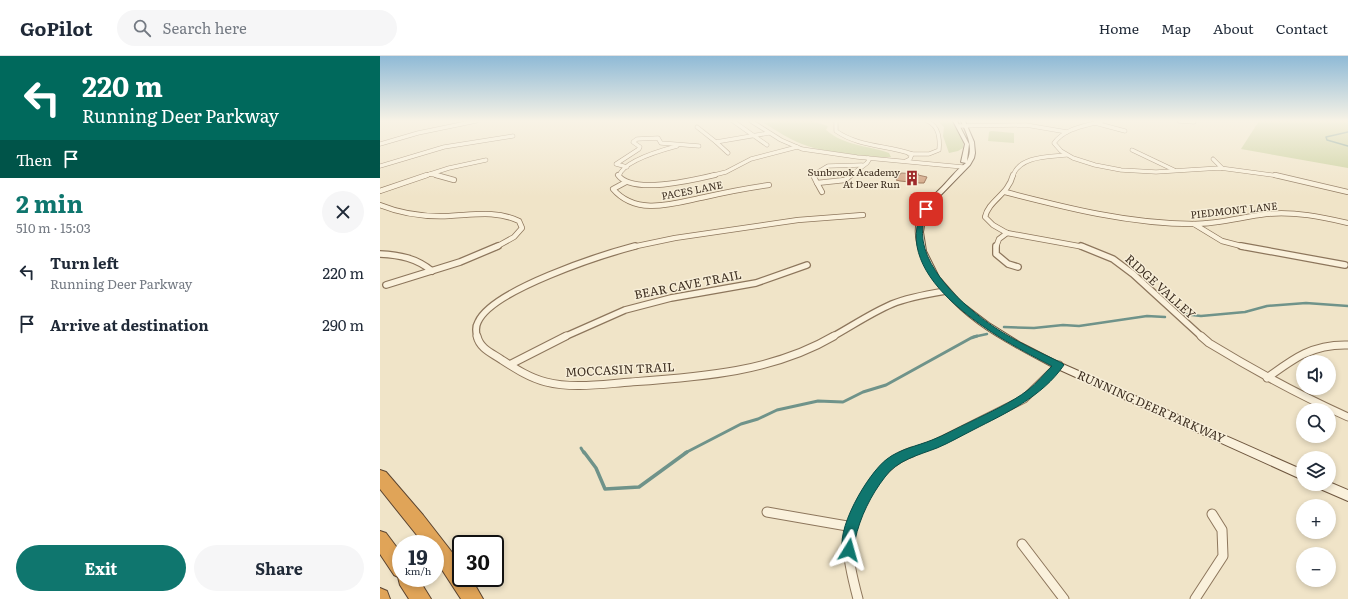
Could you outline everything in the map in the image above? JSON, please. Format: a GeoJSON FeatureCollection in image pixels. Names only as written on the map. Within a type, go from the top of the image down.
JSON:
{"type":"FeatureCollection","features":[{"type":"Feature","properties":{"kind":"highway"},"geometry":{"type":"LineString","coordinates":[[380,477],[412,512],[455,570],[473,599]]}},
{"type":"Feature","properties":{"kind":"highway"},"geometry":{"type":"LineString","coordinates":[[380,539],[392,556]]}},
{"type":"Feature","properties":{"kind":"highway"},"geometry":{"type":"LineString","coordinates":[[413,587],[421,599]]}},
{"type":"Feature","properties":{"kind":"street"},"geometry":{"type":"LineString","coordinates":[[380,166],[436,149],[452,146]]}},
{"type":"Feature","properties":{"kind":"street"},"geometry":{"type":"LineString","coordinates":[[627,167],[616,164],[639,149],[639,146]]}},
{"type":"Feature","properties":{"kind":"street"},"geometry":{"type":"LineString","coordinates":[[676,146],[649,154],[621,170],[618,176],[619,178],[626,182],[644,185],[667,184],[728,172],[751,159],[777,154],[797,147],[821,152],[868,158],[964,168],[968,146]]}},
{"type":"Feature","properties":{"kind":"street"},"geometry":{"type":"LineString","coordinates":[[721,146],[728,153]]}},
{"type":"Feature","properties":{"kind":"street"},"geometry":{"type":"LineString","coordinates":[[874,146],[899,148],[912,154]]}},
{"type":"Feature","properties":{"kind":"street"},"geometry":{"type":"LineString","coordinates":[[895,148],[907,154],[929,154],[940,150],[940,146]]}},
{"type":"Feature","properties":{"kind":"street","name":"RUNNING DEER PARKWAY"},"geometry":{"type":"LineString","coordinates":[[974,146],[974,150],[970,161],[929,204],[924,213],[920,226],[919,239],[924,257],[930,270],[946,291],[966,310],[991,329],[1022,347],[1296,472]]}},
{"type":"Feature","properties":{"kind":"street"},"geometry":{"type":"LineString","coordinates":[[1056,146],[1066,155],[1093,165],[1115,169],[1148,172],[1192,168],[1222,168],[1258,173],[1348,192]]}},
{"type":"Feature","properties":{"kind":"street"},"geometry":{"type":"LineString","coordinates":[[1132,150],[1174,170]]}},
{"type":"Feature","properties":{"kind":"street"},"geometry":{"type":"LineString","coordinates":[[906,161],[907,154]]}},
{"type":"Feature","properties":{"kind":"street"},"geometry":{"type":"LineString","coordinates":[[906,161],[910,159],[912,154]]}},
{"type":"Feature","properties":{"kind":"street","name":"RIDGE VALLEY"},"geometry":{"type":"LineString","coordinates":[[1066,155],[1031,160],[1022,164],[1016,169],[1013,180],[1005,192],[987,209],[985,217],[993,225],[1007,233],[1081,246],[1113,259],[1133,274],[1174,313],[1209,343],[1267,378],[1312,401],[1348,417]]}},
{"type":"Feature","properties":{"kind":"street"},"geometry":{"type":"LineString","coordinates":[[817,183],[845,180],[869,160],[868,158]]}},
{"type":"Feature","properties":{"kind":"street"},"geometry":{"type":"LineString","coordinates":[[1213,159],[1222,168]]}},
{"type":"Feature","properties":{"kind":"street"},"geometry":{"type":"LineString","coordinates":[[380,191],[430,174],[486,160]]}},
{"type":"Feature","properties":{"kind":"street"},"geometry":{"type":"LineString","coordinates":[[822,192],[813,175],[828,166],[862,165]]}},
{"type":"Feature","properties":{"kind":"street"},"geometry":{"type":"LineString","coordinates":[[430,174],[454,180]]}},
{"type":"Feature","properties":{"kind":"street","name":"PACES LANE"},"geometry":{"type":"LineString","coordinates":[[626,182],[613,189],[626,200],[632,203],[647,206],[674,204],[749,188],[769,186]]}},
{"type":"Feature","properties":{"kind":"street","name":"PIEDMONT LANE"},"geometry":{"type":"LineString","coordinates":[[1005,192],[1120,218],[1153,222],[1194,224],[1219,223],[1273,214],[1304,216],[1348,223]]}},
{"type":"Feature","properties":{"kind":"street"},"geometry":{"type":"LineString","coordinates":[[380,205],[399,212],[420,215],[502,215],[515,218],[521,224],[520,232],[501,246],[432,271],[386,285]]}},
{"type":"Feature","properties":{"kind":"street","name":"MOCCASIN TRAIL"},"geometry":{"type":"LineString","coordinates":[[863,215],[804,219],[650,243],[608,254],[537,281],[497,302],[488,309],[478,321],[476,334],[478,341],[481,347],[534,379],[565,386],[598,385],[654,380],[740,370],[783,359],[814,347],[892,304],[908,298],[946,291]]}},
{"type":"Feature","properties":{"kind":"street"},"geometry":{"type":"LineString","coordinates":[[1194,224],[1222,241],[1244,247],[1345,264]]}},
{"type":"Feature","properties":{"kind":"street"},"geometry":{"type":"LineString","coordinates":[[1007,233],[998,240],[996,244],[996,254],[1008,264],[1018,267]]}},
{"type":"Feature","properties":{"kind":"street"},"geometry":{"type":"LineString","coordinates":[[380,254],[412,258],[423,263],[432,271]]}},
{"type":"Feature","properties":{"kind":"street","name":"BEAR CAVE TRAIL"},"geometry":{"type":"LineString","coordinates":[[511,364],[560,339],[625,310],[671,298],[756,283],[807,265]]}},
{"type":"Feature","properties":{"kind":"street"},"geometry":{"type":"LineString","coordinates":[[1267,378],[1308,350],[1326,345],[1348,345]]}},
{"type":"Feature","properties":{"kind":"street"},"geometry":{"type":"LineString","coordinates":[[858,599],[852,578],[848,541],[860,507],[872,484],[881,472],[892,462],[919,448],[934,444],[1012,406],[1032,392],[1059,365]]}},
{"type":"Feature","properties":{"kind":"street"},"geometry":{"type":"LineString","coordinates":[[1336,490],[1348,496]]}},
{"type":"Feature","properties":{"kind":"street"},"geometry":{"type":"LineString","coordinates":[[767,512],[853,527]]}},
{"type":"Feature","properties":{"kind":"street"},"geometry":{"type":"LineString","coordinates":[[1195,599],[1223,556],[1222,530],[1212,514]]}},
{"type":"Feature","properties":{"kind":"street"},"geometry":{"type":"LineString","coordinates":[[1022,544],[1064,599]]}},
{"type":"Feature","properties":{"kind":"green space"},"geometry":{"type":"Polygon","coordinates":[[[808,146],[865,146],[889,153],[891,157],[871,157],[846,154],[808,146]]]}},
{"type":"Feature","properties":{"kind":"green space"},"geometry":{"type":"Polygon","coordinates":[[[947,146],[963,146],[958,151],[949,153],[947,146]]]}},
{"type":"Feature","properties":{"kind":"green space"},"geometry":{"type":"Polygon","coordinates":[[[1243,146],[1348,146],[1348,168],[1241,149],[1243,146]]]}},
{"type":"Feature","properties":{"kind":"building","name":"Sunbrook Academy At Deer Run"},"geometry":{"type":"Polygon","coordinates":[[[901,173],[919,174],[918,175],[927,177],[924,183],[896,180],[901,173]]]}},
{"type":"Feature","properties":{"kind":"waterway"},"geometry":{"type":"LineString","coordinates":[[1183,314],[1201,316],[1245,312],[1267,306],[1306,303],[1348,306]]}},
{"type":"Feature","properties":{"kind":"waterway"},"geometry":{"type":"LineString","coordinates":[[1004,327],[1034,328],[1063,325],[1079,326],[1147,316],[1165,317]]}},
{"type":"Feature","properties":{"kind":"waterway"},"geometry":{"type":"LineString","coordinates":[[976,336],[987,334]]}},
{"type":"Feature","properties":{"kind":"waterway"},"geometry":{"type":"LineString","coordinates":[[685,453],[741,424],[758,419],[777,410],[818,401],[843,402],[863,392],[886,385],[976,336]]}},
{"type":"Feature","properties":{"kind":"waterway"},"geometry":{"type":"LineString","coordinates":[[581,448],[584,453]]}},
{"type":"Feature","properties":{"kind":"waterway"},"geometry":{"type":"LineString","coordinates":[[584,452],[596,468],[605,489],[639,487],[687,452]]}},
{"type":"Feature","properties":{"kind":"place","name":"Sunbrook Academy At Deer Run"},"geometry":{"type":"Point","coordinates":[912,178]}},
{"type":"Feature","properties":{"kind":"route"},"geometry":{"type":"LineString","coordinates":[[849,550],[848,541],[857,512],[864,497],[881,472],[892,462],[905,454],[934,444],[1012,406],[1024,399],[1046,380],[1059,365],[1022,347],[991,329],[966,310],[946,291],[930,270],[921,248],[919,239],[920,226],[926,209]]}}]}
